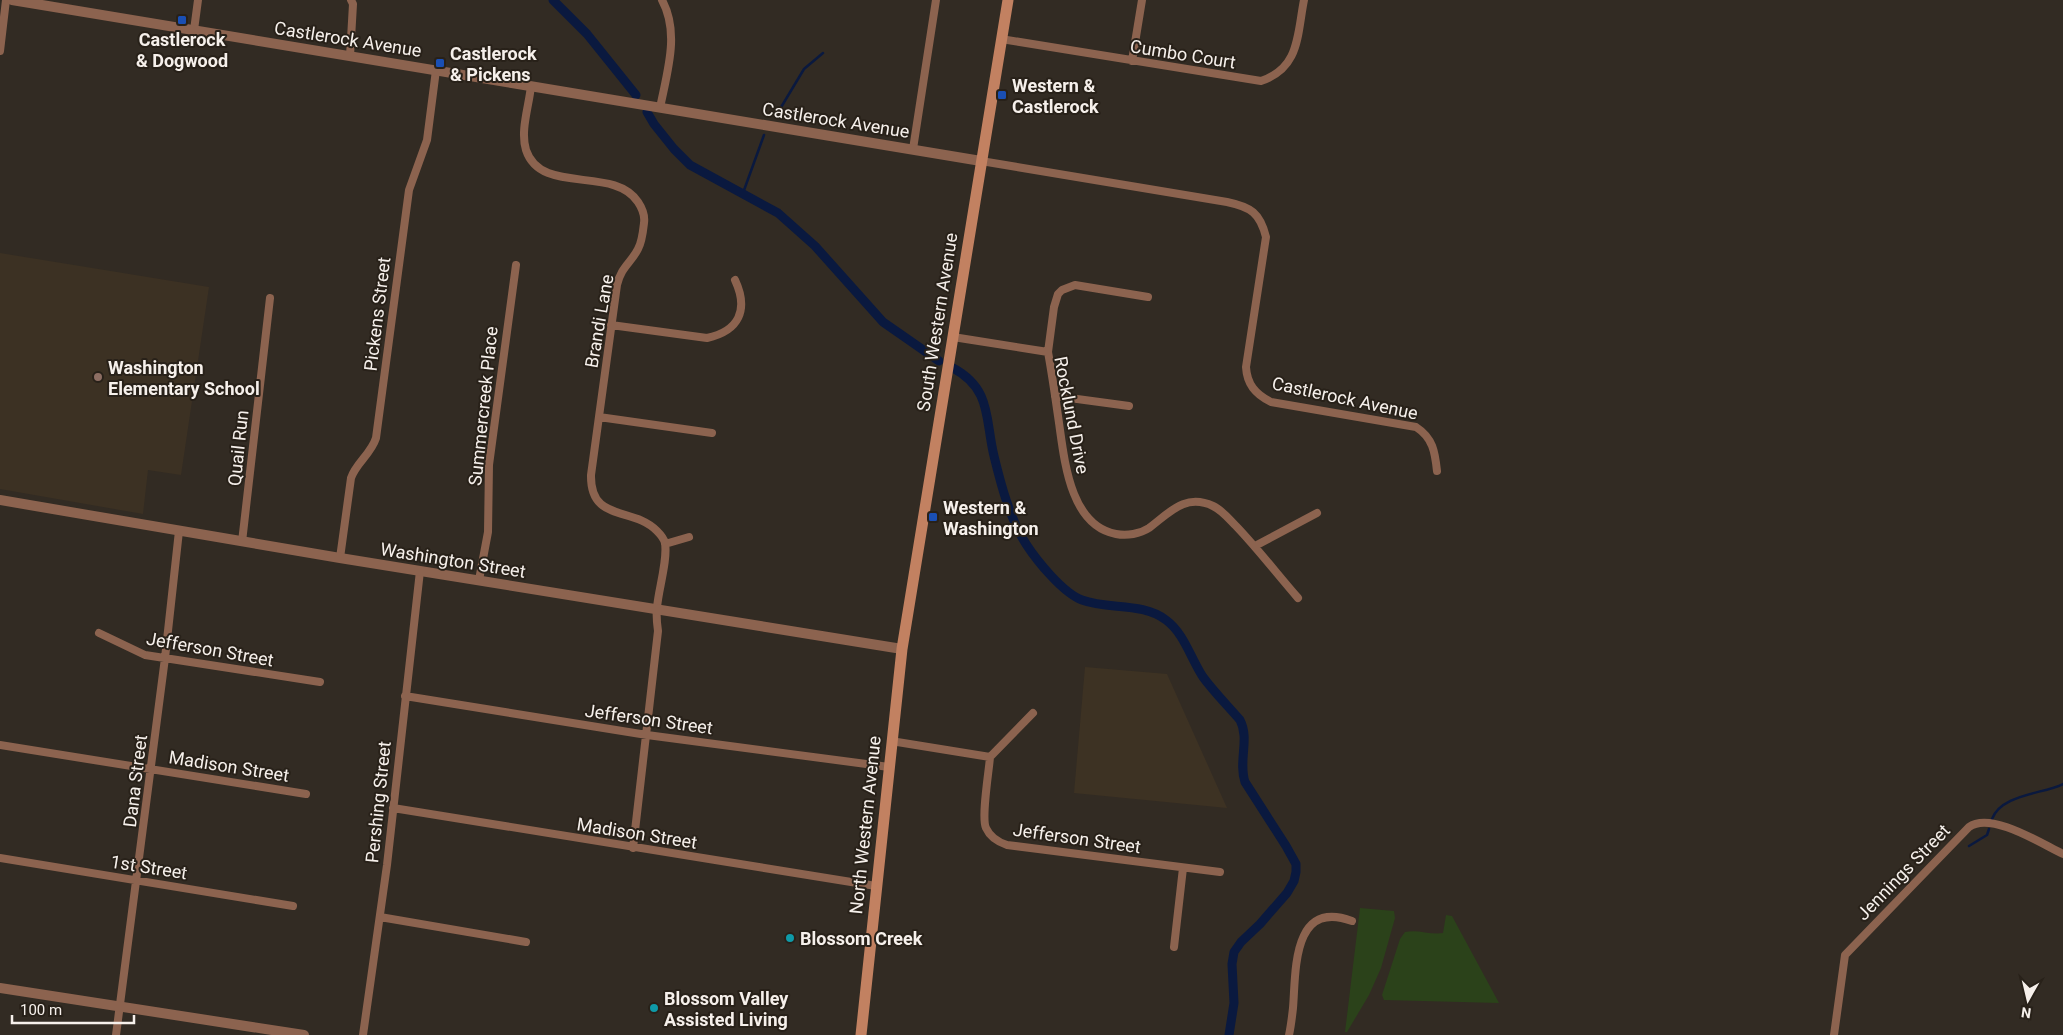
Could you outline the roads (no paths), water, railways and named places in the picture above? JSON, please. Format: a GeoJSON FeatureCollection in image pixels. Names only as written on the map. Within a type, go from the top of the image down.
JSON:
{"type":"FeatureCollection","features":[{"type":"Feature","properties":{"kind":"main road","name":"South Western Avenue"},"geometry":{"type":"LineString","coordinates":[[902,649],[1008,0]]}},
{"type":"Feature","properties":{"kind":"main road","name":"North Western Avenue"},"geometry":{"type":"LineString","coordinates":[[861,1035],[902,649]]}},
{"type":"Feature","properties":{"kind":"street"},"geometry":{"type":"LineString","coordinates":[[0,51],[6,0]]}},
{"type":"Feature","properties":{"kind":"street","name":"Castlerock Avenue"},"geometry":{"type":"LineString","coordinates":[[12,0],[1242,205],[1258,217],[1266,237],[1246,367],[1250,386],[1262,398],[1270,402],[1416,427],[1430,438],[1437,471]]}},
{"type":"Feature","properties":{"kind":"street"},"geometry":{"type":"LineString","coordinates":[[194,30],[198,0]]}},
{"type":"Feature","properties":{"kind":"street"},"geometry":{"type":"LineString","coordinates":[[350,56],[353,4],[351,0]]}},
{"type":"Feature","properties":{"kind":"street"},"geometry":{"type":"LineString","coordinates":[[660,108],[672,39],[671,23],[662,0]]}},
{"type":"Feature","properties":{"kind":"street"},"geometry":{"type":"LineString","coordinates":[[913,150],[936,0]]}},
{"type":"Feature","properties":{"kind":"street"},"geometry":{"type":"LineString","coordinates":[[1132,61],[1142,0]]}},
{"type":"Feature","properties":{"kind":"street","name":"Cumbo Court"},"geometry":{"type":"LineString","coordinates":[[1001,39],[1261,81],[1275,77],[1286,68],[1293,56],[1304,0]]}},
{"type":"Feature","properties":{"kind":"street","name":"Pickens Street"},"geometry":{"type":"LineString","coordinates":[[340,558],[352,475],[372,448],[376,438],[409,190],[427,140],[436,70]]}},
{"type":"Feature","properties":{"kind":"street","name":"Brandi Lane"},"geometry":{"type":"LineString","coordinates":[[532,86],[524,140],[528,155],[536,166],[553,174],[616,185],[630,192],[642,209],[644,222],[642,240],[638,251],[619,275],[591,475],[593,494],[607,509],[617,514],[644,520],[660,534],[665,544]]}},
{"type":"Feature","properties":{"kind":"street","name":"Summercreek Place"},"geometry":{"type":"LineString","coordinates":[[479,580],[488,532],[489,465],[516,265]]}},
{"type":"Feature","properties":{"kind":"street"},"geometry":{"type":"LineString","coordinates":[[611,324],[707,338],[717,336],[726,332],[734,324],[740,312],[742,294],[736,280]]}},
{"type":"Feature","properties":{"kind":"street"},"geometry":{"type":"LineString","coordinates":[[1048,352],[1054,307],[1058,294],[1062,290],[1075,286],[1148,297]]}},
{"type":"Feature","properties":{"kind":"street","name":"Quail Run"},"geometry":{"type":"LineString","coordinates":[[242,542],[270,298]]}},
{"type":"Feature","properties":{"kind":"street","name":"Rocklund Drive"},"geometry":{"type":"LineString","coordinates":[[953,336],[1048,352],[1056,396],[1065,468],[1071,489],[1093,524],[1120,535],[1138,533],[1148,529],[1180,504],[1203,503],[1212,506],[1220,510],[1255,546],[1298,598]]}},
{"type":"Feature","properties":{"kind":"street"},"geometry":{"type":"LineString","coordinates":[[1056,396],[1130,406]]}},
{"type":"Feature","properties":{"kind":"street"},"geometry":{"type":"LineString","coordinates":[[600,417],[712,433]]}},
{"type":"Feature","properties":{"kind":"street","name":"Washington Street"},"geometry":{"type":"LineString","coordinates":[[0,500],[242,542],[902,649]]}},
{"type":"Feature","properties":{"kind":"street"},"geometry":{"type":"LineString","coordinates":[[1255,546],[1317,513]]}},
{"type":"Feature","properties":{"kind":"street","name":"Dana Street"},"geometry":{"type":"LineString","coordinates":[[116,1035],[166,658],[179,531]]}},
{"type":"Feature","properties":{"kind":"street"},"geometry":{"type":"LineString","coordinates":[[633,848],[658,631],[657,609],[665,544],[689,537]]}},
{"type":"Feature","properties":{"kind":"street","name":"Pershing Street"},"geometry":{"type":"LineString","coordinates":[[363,1035],[380,918],[420,571]]}},
{"type":"Feature","properties":{"kind":"street","name":"Jefferson Street"},"geometry":{"type":"LineString","coordinates":[[99,633],[140,654],[320,682]]}},
{"type":"Feature","properties":{"kind":"street","name":"Jefferson Street"},"geometry":{"type":"LineString","coordinates":[[405,696],[647,735],[889,767]]}},
{"type":"Feature","properties":{"kind":"street"},"geometry":{"type":"LineString","coordinates":[[891,741],[990,758],[1033,713]]}},
{"type":"Feature","properties":{"kind":"street","name":"Madison Street"},"geometry":{"type":"LineString","coordinates":[[0,744],[306,794]]}},
{"type":"Feature","properties":{"kind":"street","name":"Jefferson Street"},"geometry":{"type":"LineString","coordinates":[[990,758],[984,824],[992,837],[1000,843],[1220,872]]}},
{"type":"Feature","properties":{"kind":"street","name":"Madison Street"},"geometry":{"type":"LineString","coordinates":[[393,808],[876,886]]}},
{"type":"Feature","properties":{"kind":"street","name":"Jennings Street"},"geometry":{"type":"LineString","coordinates":[[1834,1035],[1845,955],[1969,827],[1976,822],[1999,824],[2063,854]]}},
{"type":"Feature","properties":{"kind":"street","name":"1st Street"},"geometry":{"type":"LineString","coordinates":[[0,858],[293,906]]}},
{"type":"Feature","properties":{"kind":"street"},"geometry":{"type":"LineString","coordinates":[[1174,947],[1184,868]]}},
{"type":"Feature","properties":{"kind":"street"},"geometry":{"type":"LineString","coordinates":[[380,918],[526,942]]}},
{"type":"Feature","properties":{"kind":"street"},"geometry":{"type":"LineString","coordinates":[[1290,1035],[1295,968],[1302,936],[1310,925],[1320,920],[1339,918],[1352,921]]}},
{"type":"Feature","properties":{"kind":"street"},"geometry":{"type":"LineString","coordinates":[[0,988],[304,1035]]}},
{"type":"Feature","properties":{"kind":"waterway"},"geometry":{"type":"LineString","coordinates":[[553,0],[587,34],[636,95]]}},
{"type":"Feature","properties":{"kind":"waterway"},"geometry":{"type":"LineString","coordinates":[[777,114],[804,69],[823,53]]}},
{"type":"Feature","properties":{"kind":"waterway"},"geometry":{"type":"LineString","coordinates":[[647,112],[674,149],[690,165],[778,213],[815,246],[883,322],[939,361]]}},
{"type":"Feature","properties":{"kind":"waterway"},"geometry":{"type":"LineString","coordinates":[[743,193],[764,135]]}},
{"type":"Feature","properties":{"kind":"waterway"},"geometry":{"type":"LineString","coordinates":[[953,368],[966,376],[981,395],[1003,490],[1020,534],[1037,559],[1059,584],[1082,600],[1103,605],[1136,608],[1157,614],[1166,620],[1178,632],[1203,677],[1240,720],[1243,727],[1243,774],[1245,782],[1286,846],[1296,864],[1296,872],[1294,881],[1287,893],[1234,952],[1232,964],[1234,1003],[1229,1035]]}},
{"type":"Feature","properties":{"kind":"waterway"},"geometry":{"type":"LineString","coordinates":[[1992,819],[2004,804],[2063,784]]}},
{"type":"Feature","properties":{"kind":"waterway"},"geometry":{"type":"LineString","coordinates":[[1969,846],[1987,835],[1989,829]]}},
{"type":"Feature","properties":{"kind":"place","name":"Castlerock & Dogwood"},"geometry":{"type":"Point","coordinates":[182,20]}},
{"type":"Feature","properties":{"kind":"place","name":"Castlerock & Pickens"},"geometry":{"type":"Point","coordinates":[440,63]}},
{"type":"Feature","properties":{"kind":"place","name":"Western & Castlerock"},"geometry":{"type":"Point","coordinates":[1002,95]}},
{"type":"Feature","properties":{"kind":"place","name":"Washington Elementary School"},"geometry":{"type":"Point","coordinates":[98,377]}},
{"type":"Feature","properties":{"kind":"place","name":"Western & Washington"},"geometry":{"type":"Point","coordinates":[933,517]}},
{"type":"Feature","properties":{"kind":"place","name":"Blossom Creek"},"geometry":{"type":"Point","coordinates":[790,938]}},
{"type":"Feature","properties":{"kind":"place","name":"Blossom Valley Assisted Living"},"geometry":{"type":"Point","coordinates":[654,1008]}}]}
